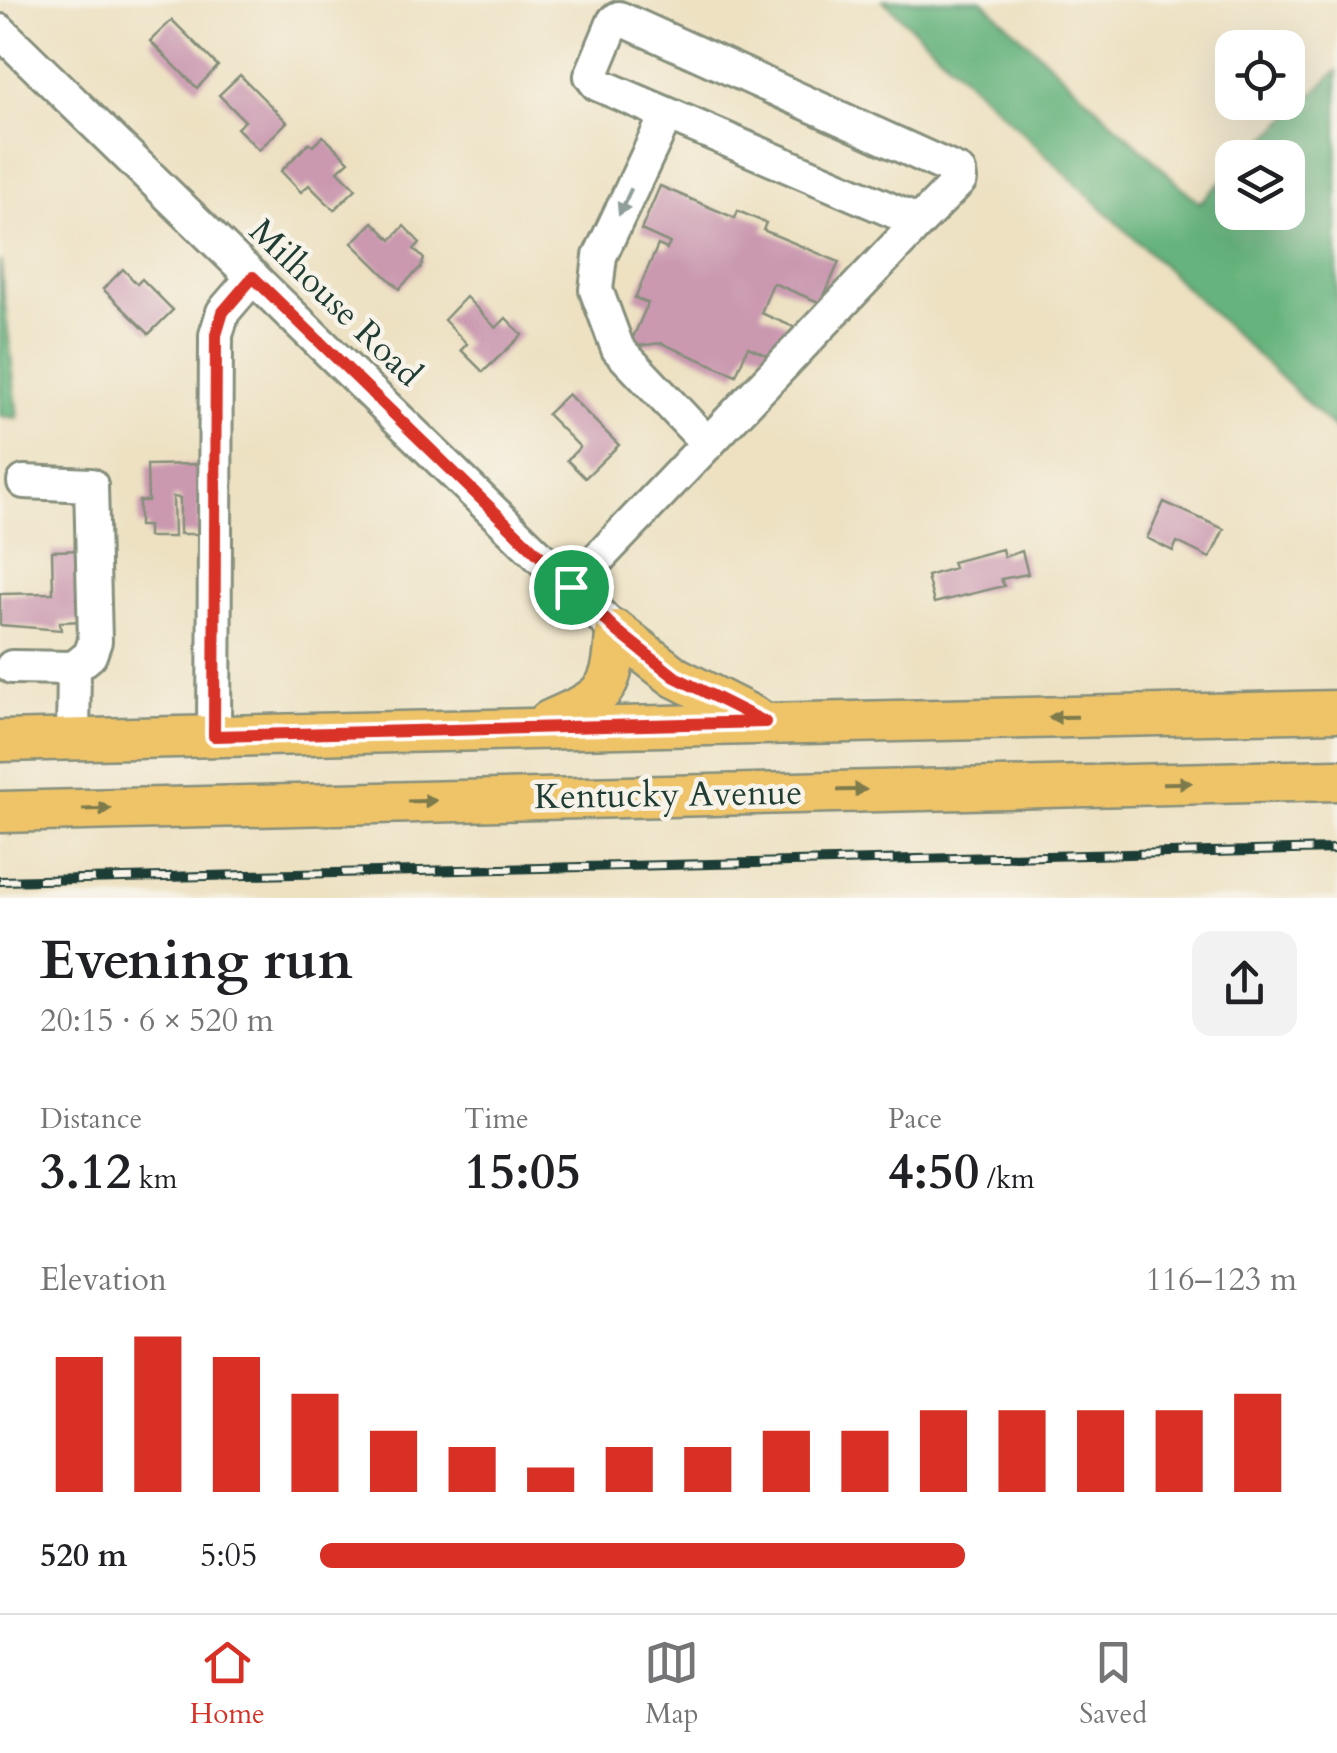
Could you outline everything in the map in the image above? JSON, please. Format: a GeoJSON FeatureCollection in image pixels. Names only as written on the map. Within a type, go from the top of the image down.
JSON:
{"type":"FeatureCollection","features":[{"type":"Feature","properties":{"kind":"main road"},"geometry":{"type":"LineString","coordinates":[[616,630],[691,687],[765,722]]}},
{"type":"Feature","properties":{"kind":"main road"},"geometry":{"type":"LineString","coordinates":[[534,728],[596,700],[614,669],[616,630]]}},
{"type":"Feature","properties":{"kind":"main road","name":"Kentucky Avenue"},"geometry":{"type":"LineString","coordinates":[[0,741],[1337,711]]}},
{"type":"Feature","properties":{"kind":"main road","name":"Kentucky Avenue"},"geometry":{"type":"LineString","coordinates":[[0,812],[1337,780]]}},
{"type":"Feature","properties":{"kind":"street"},"geometry":{"type":"LineString","coordinates":[[571,587],[960,180],[958,172],[619,18],[591,76],[597,84],[919,222]]}},
{"type":"Feature","properties":{"kind":"street","name":"Milhouse Road"},"geometry":{"type":"LineString","coordinates":[[0,31],[616,630]]}},
{"type":"Feature","properties":{"kind":"street"},"geometry":{"type":"LineString","coordinates":[[667,114],[600,256],[596,290],[618,349],[708,444]]}},
{"type":"Feature","properties":{"kind":"street"},"geometry":{"type":"LineString","coordinates":[[214,736],[216,335],[223,312],[253,277]]}},
{"type":"Feature","properties":{"kind":"street"},"geometry":{"type":"LineString","coordinates":[[12,666],[74,668],[90,654],[95,641],[91,484],[24,482]]}},
{"type":"Feature","properties":{"kind":"street"},"geometry":{"type":"LineString","coordinates":[[72,739],[74,668]]}},
{"type":"Feature","properties":{"kind":"green space"},"geometry":{"type":"Polygon","coordinates":[[[883,0],[982,0],[1199,203],[1215,188],[1215,230],[1305,230],[1305,140],[1265,140],[1286,120],[1305,120],[1305,102],[1337,71],[1337,431],[883,0]]]}},
{"type":"Feature","properties":{"kind":"green space"},"geometry":{"type":"Polygon","coordinates":[[[0,260],[18,418],[0,416],[0,260]]]}},
{"type":"Feature","properties":{"kind":"building"},"geometry":{"type":"Polygon","coordinates":[[[172,20],[218,66],[197,88],[150,41],[172,20]]]}},
{"type":"Feature","properties":{"kind":"building"},"geometry":{"type":"Polygon","coordinates":[[[240,75],[287,122],[259,150],[237,128],[245,121],[219,95],[240,75]]]}},
{"type":"Feature","properties":{"kind":"building"},"geometry":{"type":"Polygon","coordinates":[[[323,136],[349,161],[338,171],[356,189],[334,210],[309,185],[301,192],[281,171],[309,143],[313,146],[323,136]]]}},
{"type":"Feature","properties":{"kind":"building"},"geometry":{"type":"Polygon","coordinates":[[[660,186],[735,218],[738,211],[766,223],[763,230],[839,262],[821,303],[773,283],[761,313],[796,328],[782,362],[748,347],[736,375],[661,343],[629,347],[648,303],[635,298],[658,245],[667,249],[670,243],[641,230],[660,186]]]}},
{"type":"Feature","properties":{"kind":"building"},"geometry":{"type":"Polygon","coordinates":[[[373,222],[391,240],[404,226],[420,243],[414,249],[424,259],[421,267],[399,289],[352,243],[373,222]]]}},
{"type":"Feature","properties":{"kind":"building"},"geometry":{"type":"Polygon","coordinates":[[[123,269],[137,284],[142,279],[173,310],[149,334],[103,289],[123,269]]]}},
{"type":"Feature","properties":{"kind":"building"},"geometry":{"type":"Polygon","coordinates":[[[466,297],[496,328],[506,318],[522,335],[483,372],[461,350],[467,344],[444,320],[466,297]]]}},
{"type":"Feature","properties":{"kind":"building"},"geometry":{"type":"Polygon","coordinates":[[[568,394],[619,445],[585,478],[567,460],[580,447],[547,414],[568,394]]]}},
{"type":"Feature","properties":{"kind":"building"},"geometry":{"type":"Polygon","coordinates":[[[199,464],[200,534],[180,534],[180,498],[173,497],[174,537],[148,537],[148,526],[139,526],[139,501],[148,501],[147,465],[199,464]]]}},
{"type":"Feature","properties":{"kind":"building"},"geometry":{"type":"Polygon","coordinates":[[[1164,502],[1224,529],[1210,558],[1177,542],[1173,551],[1147,538],[1164,502]]]}},
{"type":"Feature","properties":{"kind":"building"},"geometry":{"type":"Polygon","coordinates":[[[1002,549],[1004,557],[1022,551],[1028,574],[1001,579],[1004,586],[934,603],[927,576],[954,568],[952,562],[1002,549]]]}},
{"type":"Feature","properties":{"kind":"building"},"geometry":{"type":"Polygon","coordinates":[[[83,550],[85,621],[60,622],[61,630],[0,625],[0,594],[53,593],[52,551],[83,550]]]}},
{"type":"Feature","properties":{"kind":"railway"},"geometry":{"type":"LineString","coordinates":[[0,881],[1337,849]]}},
{"type":"Feature","properties":{"kind":"route"},"geometry":{"type":"LineString","coordinates":[[253,277],[571,587],[616,630],[675,677],[708,697],[765,722],[214,736],[216,335],[223,312],[235,294],[253,277]]}}]}
